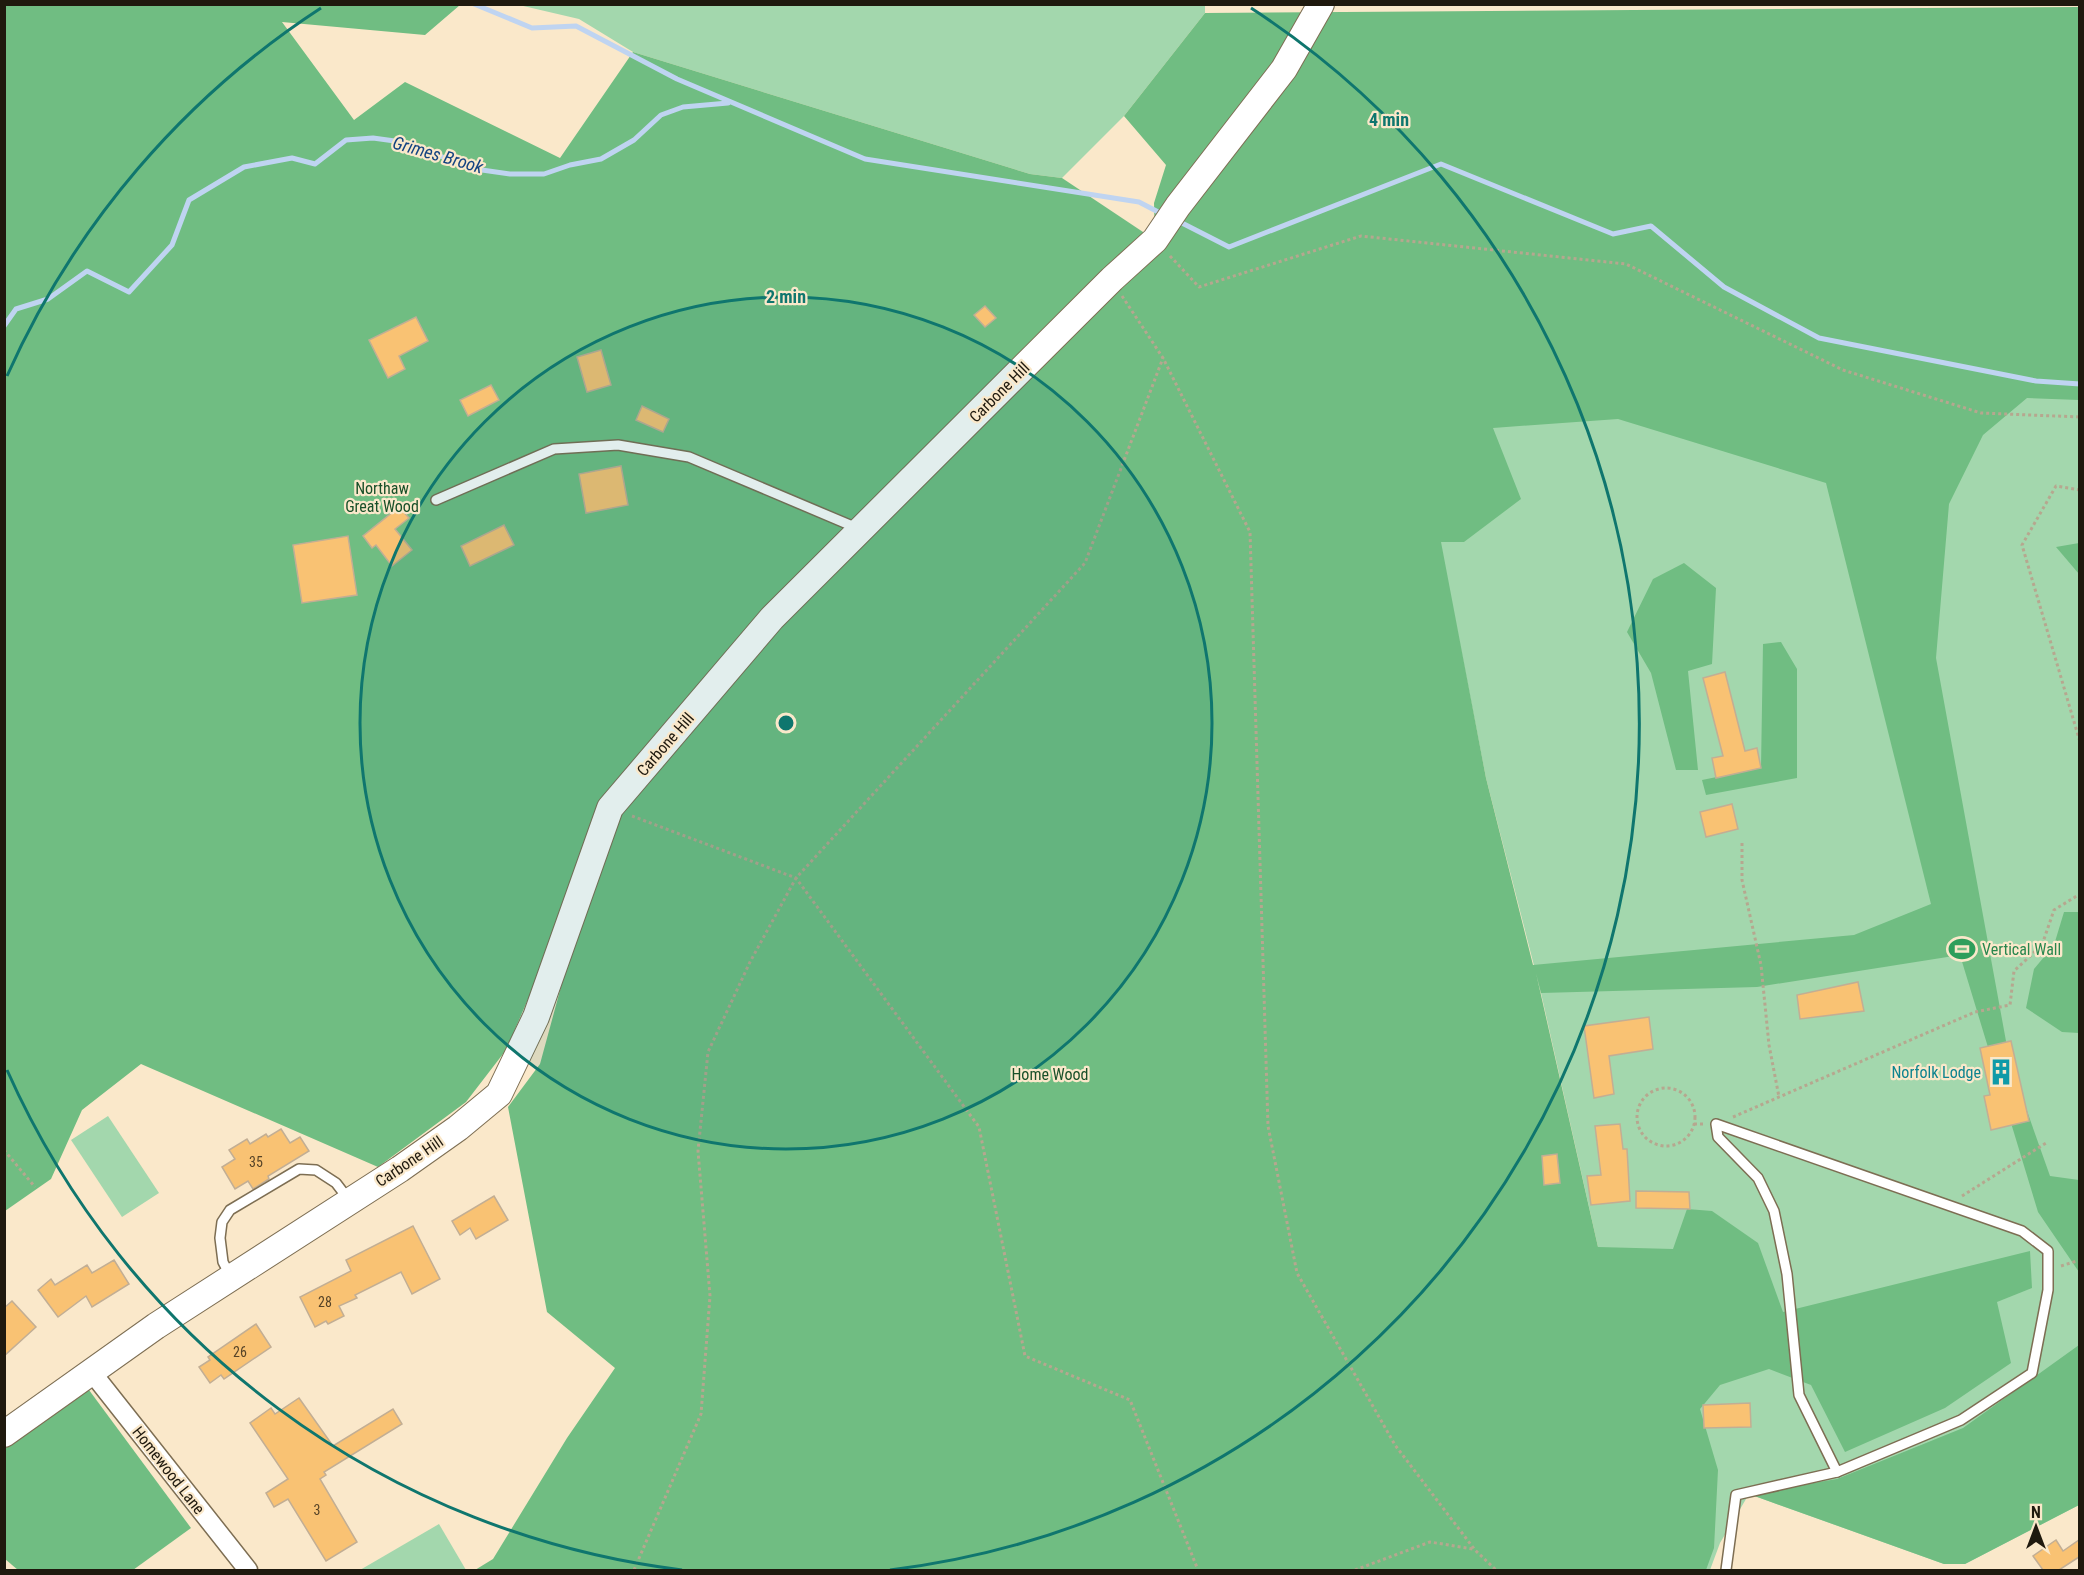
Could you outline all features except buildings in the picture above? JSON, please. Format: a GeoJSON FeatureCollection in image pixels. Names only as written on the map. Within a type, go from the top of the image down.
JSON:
{"type":"FeatureCollection","features":[{"type":"Feature","properties":{"kind":"street","name":"Carbone Hill"},"geometry":{"type":"LineString","coordinates":[[10,1426],[231,1276],[350,1201],[458,1128],[499,1094],[536,1017],[610,808],[772,618],[1159,234],[1284,69],[1321,4]]}},
{"type":"Feature","properties":{"kind":"street","name":"Homewood Lane"},"geometry":{"type":"LineString","coordinates":[[90,1370],[248,1570]]}},
{"type":"Feature","properties":{"kind":"lane"},"geometry":{"type":"LineString","coordinates":[[436,500],[554,449],[618,445],[689,457],[861,530]]}},
{"type":"Feature","properties":{"kind":"lane"},"geometry":{"type":"LineString","coordinates":[[1726,1570],[1736,1495],[1837,1472],[1961,1420],[2032,1373],[2048,1290],[2048,1251],[2022,1232],[1716,1124],[1718,1137],[1758,1178],[1774,1211],[1787,1274],[1799,1395],[1837,1472]]}},
{"type":"Feature","properties":{"kind":"lane"},"geometry":{"type":"LineString","coordinates":[[231,1276],[223,1262],[220,1238],[222,1222],[230,1210],[300,1169],[316,1170],[336,1182],[350,1201]]}},
{"type":"Feature","properties":{"kind":"path"},"geometry":{"type":"LineString","coordinates":[[1159,234],[1198,287],[1361,236],[1626,264],[1843,370],[1981,414],[2079,417]]}},
{"type":"Feature","properties":{"kind":"path"},"geometry":{"type":"LineString","coordinates":[[1112,279],[1163,358],[1250,532],[1268,1126],[1297,1273],[1395,1445],[1475,1550],[1496,1570]]}},
{"type":"Feature","properties":{"kind":"path"},"geometry":{"type":"LineString","coordinates":[[634,1570],[701,1414],[710,1296],[698,1151],[708,1052],[750,962],[796,878],[1085,563],[1163,358]]}},
{"type":"Feature","properties":{"kind":"path"},"geometry":{"type":"LineString","coordinates":[[2079,490],[2056,486],[2022,545],[2079,742]]}},
{"type":"Feature","properties":{"kind":"path"},"geometry":{"type":"LineString","coordinates":[[610,808],[796,878],[979,1127],[1025,1356],[1130,1400],[1198,1570]]}},
{"type":"Feature","properties":{"kind":"path"},"geometry":{"type":"LineString","coordinates":[[1742,843],[1742,880],[1761,965],[1769,1046],[1779,1097]]}},
{"type":"Feature","properties":{"kind":"path"},"geometry":{"type":"LineString","coordinates":[[1694,1124],[1716,1124],[1975,1012],[2010,1005],[2014,971],[2042,945],[2054,910],[2079,894]]}},
{"type":"Feature","properties":{"kind":"path"},"geometry":{"type":"LineString","coordinates":[[1661,1089],[1674,1090],[1689,1100],[1694,1109],[1694,1124],[1688,1136],[1681,1142],[1670,1146],[1660,1146],[1645,1138],[1639,1129],[1637,1114],[1647,1096],[1661,1089]]}},
{"type":"Feature","properties":{"kind":"path"},"geometry":{"type":"LineString","coordinates":[[1948,1205],[2046,1143]]}},
{"type":"Feature","properties":{"kind":"path"},"geometry":{"type":"LineString","coordinates":[[4,1150],[35,1187]]}},
{"type":"Feature","properties":{"kind":"path"},"geometry":{"type":"LineString","coordinates":[[2048,1271],[2079,1260]]}},
{"type":"Feature","properties":{"kind":"path"},"geometry":{"type":"LineString","coordinates":[[1355,1570],[1430,1542],[1475,1550]]}},
{"type":"Feature","properties":{"kind":"green space"},"geometry":{"type":"Polygon","coordinates":[[[5,5],[460,5],[425,35],[282,22],[354,120],[405,82],[560,158],[633,52],[1030,174],[1062,178],[1155,240],[1154,203],[1166,165],[1124,116],[1205,13],[2079,7],[2079,400],[2027,398],[1983,435],[1949,504],[1936,658],[2010,1063],[2050,1176],[2079,1180],[2079,1272],[2038,1212],[1960,955],[1757,987],[1541,993],[1536,973],[1598,1247],[1673,1249],[1687,1209],[1712,1211],[1758,1243],[1783,1312],[2030,1251],[2032,1288],[1997,1302],[2011,1363],[1945,1408],[1845,1452],[1811,1385],[1769,1369],[1720,1385],[1700,1409],[1718,1470],[1714,1548],[1706,1570],[475,1570],[493,1559],[567,1438],[615,1368],[547,1312],[508,1107],[540,1064],[608,814],[506,1050],[466,1102],[378,1167],[141,1064],[82,1110],[51,1179],[5,1211],[5,5]],[[1618,419],[1493,428],[1521,499],[1464,542],[1441,542],[1486,778],[1533,965],[1854,935],[1931,904],[1826,483],[1618,419]]]}},
{"type":"Feature","properties":{"kind":"green space"},"geometry":{"type":"Polygon","coordinates":[[[519,5],[1205,5],[1205,13],[1124,116],[1062,178],[1030,174],[633,52],[579,19],[519,5]]]}},
{"type":"Feature","properties":{"kind":"green space"},"geometry":{"type":"Polygon","coordinates":[[[1403,225],[2079,364],[2079,1505],[1965,1564],[1944,1564],[1749,1494],[1720,1543],[1710,1570],[1659,1570],[1598,1247],[1541,993],[1486,778],[1440,542],[1403,225]]]}},
{"type":"Feature","properties":{"kind":"green space"},"geometry":{"type":"Polygon","coordinates":[[[2080,543],[2079,574],[2056,547],[2080,543]]]}},
{"type":"Feature","properties":{"kind":"green space"},"geometry":{"type":"Polygon","coordinates":[[[1684,563],[1716,588],[1712,664],[1688,671],[1698,770],[1676,770],[1651,673],[1627,632],[1653,579],[1684,563]]]}},
{"type":"Feature","properties":{"kind":"green space"},"geometry":{"type":"Polygon","coordinates":[[[1781,642],[1797,669],[1797,778],[1706,795],[1702,780],[1761,768],[1763,644],[1781,642]]]}},
{"type":"Feature","properties":{"kind":"green space"},"geometry":{"type":"Polygon","coordinates":[[[2064,912],[2079,912],[2079,1033],[2062,1032],[2026,1008],[2034,969],[2054,945],[2064,912]]]}},
{"type":"Feature","properties":{"kind":"green space"},"geometry":{"type":"Polygon","coordinates":[[[108,1116],[159,1193],[122,1217],[71,1140],[108,1116]]]}},
{"type":"Feature","properties":{"kind":"green space"},"geometry":{"type":"Polygon","coordinates":[[[2079,1345],[2079,1505],[1965,1564],[1944,1564],[1749,1494],[1837,1479],[1963,1428],[2079,1345]]]}},
{"type":"Feature","properties":{"kind":"green space"},"geometry":{"type":"Polygon","coordinates":[[[89,1390],[191,1528],[133,1570],[18,1570],[5,1559],[4,1449],[89,1390]]]}},
{"type":"Feature","properties":{"kind":"green space"},"geometry":{"type":"Polygon","coordinates":[[[439,1524],[466,1570],[360,1570],[439,1524]]]}},
{"type":"Feature","properties":{"kind":"waterway"},"geometry":{"type":"LineString","coordinates":[[474,4],[532,28],[576,26],[677,79],[865,159],[1139,202],[1164,215]]}},
{"type":"Feature","properties":{"kind":"waterway","name":"Grimes Brook"},"geometry":{"type":"LineString","coordinates":[[4,326],[16,309],[48,299],[87,271],[129,292],[172,245],[189,200],[244,167],[292,158],[315,164],[346,140],[373,138],[402,142],[475,169],[510,174],[544,174],[570,165],[601,159],[634,140],[661,115],[683,107],[728,103]]}},
{"type":"Feature","properties":{"kind":"waterway"},"geometry":{"type":"LineString","coordinates":[[1178,221],[1229,247],[1441,164],[1613,234],[1651,226],[1724,287],[1819,338],[2036,381],[2080,384]]}},
{"type":"Feature","properties":{"kind":"place","name":"Vertical Wall"},"geometry":{"type":"Point","coordinates":[1962,949]}},
{"type":"Feature","properties":{"kind":"place","name":"Norfolk Lodge"},"geometry":{"type":"Point","coordinates":[2001,1072]}},
{"type":"Feature","properties":{"kind":"park label","name":"Northaw Great Wood"},"geometry":{"type":"Point","coordinates":[382,497]}},
{"type":"Feature","properties":{"kind":"park label","name":"Home Wood"},"geometry":{"type":"Point","coordinates":[1050,1074]}}]}
